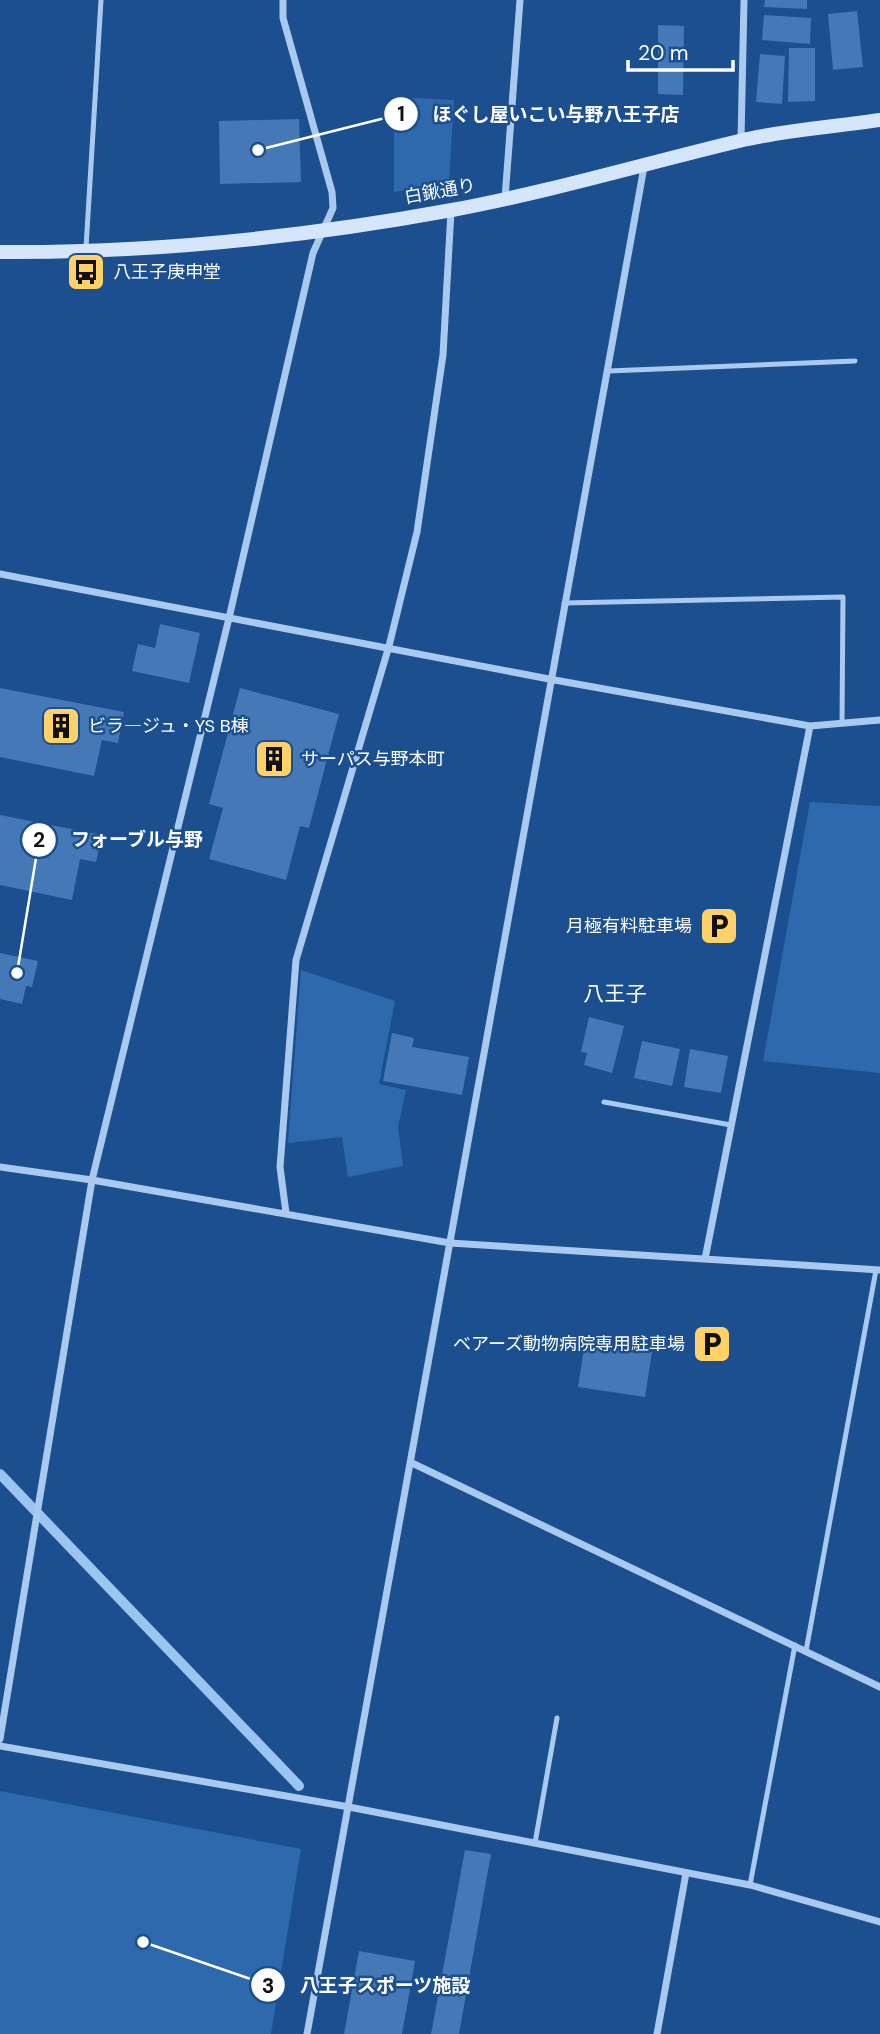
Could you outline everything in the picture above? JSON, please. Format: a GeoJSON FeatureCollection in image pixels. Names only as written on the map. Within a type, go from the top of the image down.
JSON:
{"type":"FeatureCollection","features":[{"type":"Feature","properties":{"kind":"street"},"geometry":{"type":"LineString","coordinates":[[0,1739],[92,1180],[229,618],[313,253],[334,201],[284,18],[283,0]]}},
{"type":"Feature","properties":{"kind":"street"},"geometry":{"type":"LineString","coordinates":[[505,199],[520,0]]}},
{"type":"Feature","properties":{"kind":"street"},"geometry":{"type":"LineString","coordinates":[[741,140],[744,0]]}},
{"type":"Feature","properties":{"kind":"street","name":"白鍬通り"},"geometry":{"type":"LineString","coordinates":[[0,252],[86,253],[323,230],[505,199],[644,167],[741,140],[880,120]]}},
{"type":"Feature","properties":{"kind":"street"},"geometry":{"type":"LineString","coordinates":[[307,2034],[412,1463],[549,679],[644,167]]}},
{"type":"Feature","properties":{"kind":"street"},"geometry":{"type":"LineString","coordinates":[[286,1213],[279,1167],[296,960],[389,646],[417,532],[441,369],[451,210]]}},
{"type":"Feature","properties":{"kind":"street"},"geometry":{"type":"LineString","coordinates":[[0,574],[810,726],[880,720]]}},
{"type":"Feature","properties":{"kind":"street"},"geometry":{"type":"LineString","coordinates":[[705,1259],[810,726]]}},
{"type":"Feature","properties":{"kind":"street"},"geometry":{"type":"LineString","coordinates":[[0,1167],[286,1213],[450,1244],[878,1270]]}},
{"type":"Feature","properties":{"kind":"street"},"geometry":{"type":"LineString","coordinates":[[412,1463],[880,1687]]}},
{"type":"Feature","properties":{"kind":"street"},"geometry":{"type":"LineString","coordinates":[[0,1746],[349,1807],[750,1885],[880,1922]]}},
{"type":"Feature","properties":{"kind":"street"},"geometry":{"type":"LineString","coordinates":[[657,2034],[685,1873]]}},
{"type":"Feature","properties":{"kind":"lane"},"geometry":{"type":"LineString","coordinates":[[86,253],[101,0]]}},
{"type":"Feature","properties":{"kind":"lane"},"geometry":{"type":"LineString","coordinates":[[608,372],[855,361]]}},
{"type":"Feature","properties":{"kind":"lane"},"geometry":{"type":"LineString","coordinates":[[564,603],[843,597],[842,724]]}},
{"type":"Feature","properties":{"kind":"lane"},"geometry":{"type":"LineString","coordinates":[[604,1102],[732,1125]]}},
{"type":"Feature","properties":{"kind":"lane"},"geometry":{"type":"LineString","coordinates":[[806,1651],[878,1270]]}},
{"type":"Feature","properties":{"kind":"lane"},"geometry":{"type":"LineString","coordinates":[[750,1885],[795,1645]]}},
{"type":"Feature","properties":{"kind":"lane"},"geometry":{"type":"LineString","coordinates":[[535,1843],[557,1718]]}},
{"type":"Feature","properties":{"kind":"shaded area"},"geometry":{"type":"Polygon","coordinates":[[[394,97],[454,100],[449,184],[394,192],[394,97]]]}},
{"type":"Feature","properties":{"kind":"shaded area"},"geometry":{"type":"Polygon","coordinates":[[[810,802],[880,806],[880,1073],[763,1061],[810,802]]]}},
{"type":"Feature","properties":{"kind":"shaded area"},"geometry":{"type":"Polygon","coordinates":[[[301,970],[395,1001],[379,1084],[406,1090],[398,1127],[403,1166],[348,1177],[342,1137],[288,1143],[301,970]]]}},
{"type":"Feature","properties":{"kind":"shaded area"},"geometry":{"type":"Polygon","coordinates":[[[0,1791],[301,1849],[271,2034],[0,2034],[0,1791]]]}},
{"type":"Feature","properties":{"kind":"building"},"geometry":{"type":"Polygon","coordinates":[[[765,0],[807,0],[807,9],[764,7],[765,0]]]}},
{"type":"Feature","properties":{"kind":"building"},"geometry":{"type":"Polygon","coordinates":[[[857,11],[863,67],[833,70],[828,14],[857,11]]]}},
{"type":"Feature","properties":{"kind":"building"},"geometry":{"type":"Polygon","coordinates":[[[764,15],[811,18],[810,44],[762,40],[764,15]]]}},
{"type":"Feature","properties":{"kind":"building"},"geometry":{"type":"Polygon","coordinates":[[[658,25],[684,26],[683,95],[658,94],[658,25]]]}},
{"type":"Feature","properties":{"kind":"building"},"geometry":{"type":"Polygon","coordinates":[[[789,48],[815,48],[815,101],[788,102],[789,48]]]}},
{"type":"Feature","properties":{"kind":"building"},"geometry":{"type":"Polygon","coordinates":[[[760,54],[785,56],[782,104],[756,102],[760,54]]]}},
{"type":"Feature","properties":{"kind":"building"},"geometry":{"type":"Polygon","coordinates":[[[299,119],[301,182],[220,184],[219,121],[299,119]]]}},
{"type":"Feature","properties":{"kind":"building"},"geometry":{"type":"Polygon","coordinates":[[[160,624],[200,633],[189,683],[132,671],[138,644],[155,648],[160,624]]]}},
{"type":"Feature","properties":{"kind":"building","name":"ビラ―ジュ・YS B棟"},"geometry":{"type":"Polygon","coordinates":[[[0,688],[124,712],[118,743],[102,740],[94,776],[0,757],[0,688]]]}},
{"type":"Feature","properties":{"kind":"building","name":"サーパス与野本町"},"geometry":{"type":"Polygon","coordinates":[[[240,688],[339,714],[309,828],[300,826],[286,880],[209,859],[223,808],[209,804],[240,688]]]}},
{"type":"Feature","properties":{"kind":"building"},"geometry":{"type":"Polygon","coordinates":[[[0,815],[102,835],[96,862],[80,859],[72,900],[0,885],[0,815]]]}},
{"type":"Feature","properties":{"kind":"building"},"geometry":{"type":"Polygon","coordinates":[[[0,953],[38,961],[32,987],[26,986],[22,1004],[0,999],[0,953]]]}},
{"type":"Feature","properties":{"kind":"building"},"geometry":{"type":"Polygon","coordinates":[[[589,1017],[624,1026],[612,1073],[584,1065],[587,1053],[581,1052],[589,1017]]]}},
{"type":"Feature","properties":{"kind":"building"},"geometry":{"type":"Polygon","coordinates":[[[392,1033],[414,1038],[412,1047],[469,1057],[462,1095],[383,1081],[392,1033]]]}},
{"type":"Feature","properties":{"kind":"building"},"geometry":{"type":"Polygon","coordinates":[[[642,1041],[680,1049],[672,1086],[634,1078],[642,1041]]]}},
{"type":"Feature","properties":{"kind":"building"},"geometry":{"type":"Polygon","coordinates":[[[690,1049],[728,1056],[721,1093],[684,1087],[690,1049]]]}},
{"type":"Feature","properties":{"kind":"building"},"geometry":{"type":"Polygon","coordinates":[[[585,1342],[652,1352],[645,1397],[578,1387],[585,1342]]]}},
{"type":"Feature","properties":{"kind":"building"},"geometry":{"type":"Polygon","coordinates":[[[465,1850],[491,1854],[459,2034],[431,2034],[465,1850]]]}},
{"type":"Feature","properties":{"kind":"building"},"geometry":{"type":"Polygon","coordinates":[[[359,1951],[415,1961],[402,2034],[344,2034],[359,1951]]]}},
{"type":"Feature","properties":{"kind":"waterway"},"geometry":{"type":"LineString","coordinates":[[0,1474],[299,1786]]}},
{"type":"Feature","properties":{"kind":"place","name":"ほぐし屋いこい与野八王子店"},"geometry":{"type":"Point","coordinates":[258,150]}},
{"type":"Feature","properties":{"kind":"place","name":"八王子庚申堂"},"geometry":{"type":"Point","coordinates":[86,272]}},
{"type":"Feature","properties":{"kind":"place","name":"ビラ―ジュ・YS B棟"},"geometry":{"type":"Point","coordinates":[61,726]}},
{"type":"Feature","properties":{"kind":"place","name":"サーパス与野本町"},"geometry":{"type":"Point","coordinates":[274,759]}},
{"type":"Feature","properties":{"kind":"place","name":"月極有料駐車場"},"geometry":{"type":"Point","coordinates":[719,926]}},
{"type":"Feature","properties":{"kind":"place","name":"フォーブル与野"},"geometry":{"type":"Point","coordinates":[17,973]}},
{"type":"Feature","properties":{"kind":"place","name":"ベアーズ動物病院専用駐車場"},"geometry":{"type":"Point","coordinates":[712,1344]}},
{"type":"Feature","properties":{"kind":"place","name":"八王子スポーツ施設"},"geometry":{"type":"Point","coordinates":[143,1942]}},
{"type":"Feature","properties":{"kind":"district","name":"八王子"},"geometry":{"type":"Point","coordinates":[615,994]}}]}
